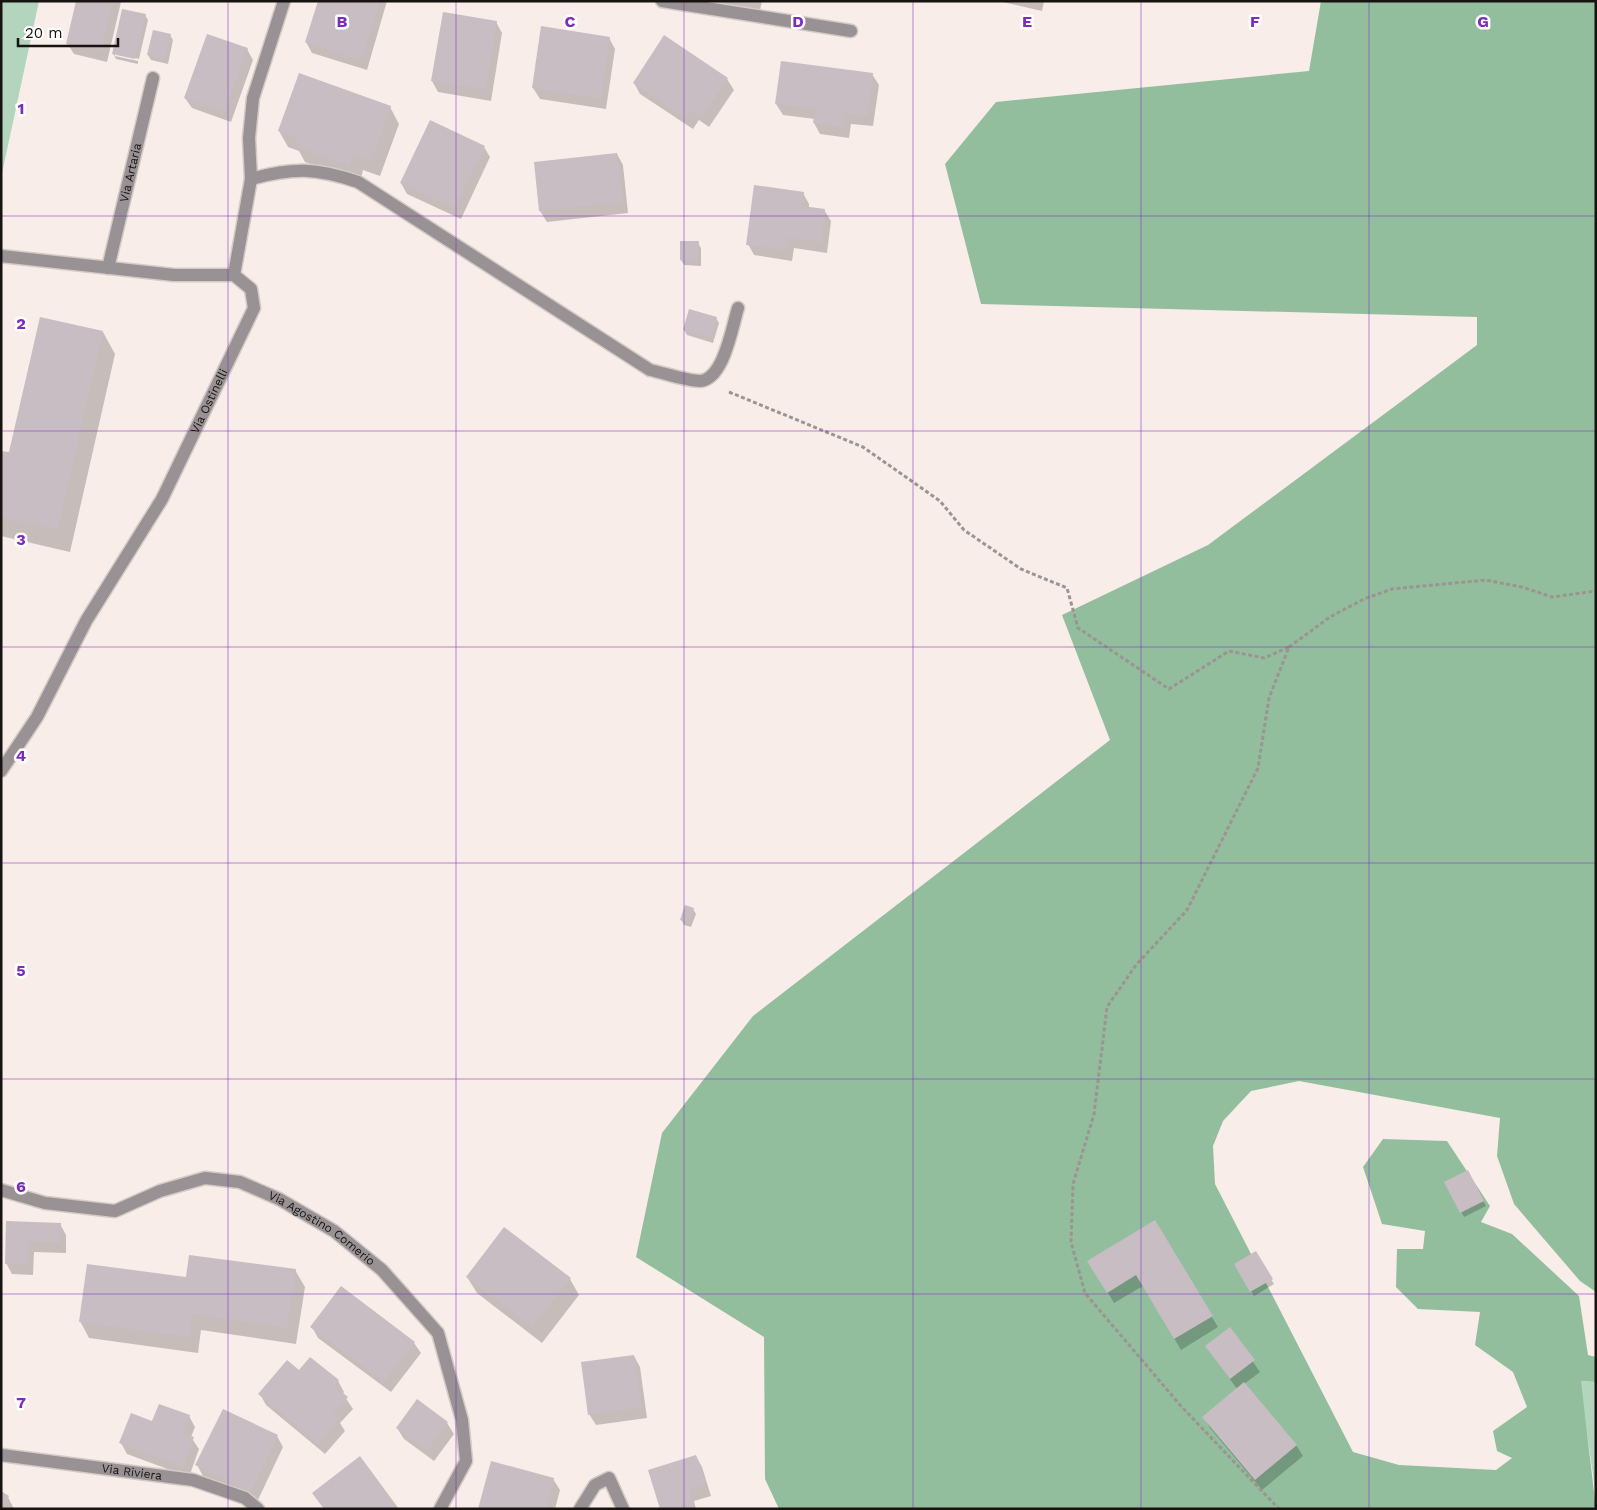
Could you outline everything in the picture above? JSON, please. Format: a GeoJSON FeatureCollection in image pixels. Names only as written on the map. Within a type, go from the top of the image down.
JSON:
{"type":"FeatureCollection","features":[{"type":"Feature","properties":{"kind":"street"},"geometry":{"type":"LineString","coordinates":[[1,256],[174,275],[234,275],[251,179],[249,138],[253,98],[284,1]]}},
{"type":"Feature","properties":{"kind":"street"},"geometry":{"type":"LineString","coordinates":[[662,1],[851,31]]}},
{"type":"Feature","properties":{"kind":"street","name":"Via Artaria"},"geometry":{"type":"LineString","coordinates":[[108,268],[153,78]]}},
{"type":"Feature","properties":{"kind":"street"},"geometry":{"type":"LineString","coordinates":[[251,179],[289,170],[327,172],[358,182],[650,370],[700,380],[710,378],[720,368],[738,308]]}},
{"type":"Feature","properties":{"kind":"street","name":"Via Ostinelli"},"geometry":{"type":"LineString","coordinates":[[1,771],[37,718],[86,621],[162,499],[254,308],[251,289],[234,275]]}},
{"type":"Feature","properties":{"kind":"street","name":"Via Agostino Comerio"},"geometry":{"type":"LineString","coordinates":[[1,1190],[45,1202],[115,1211],[160,1191],[205,1178],[240,1182],[279,1199],[334,1232],[382,1270],[438,1333],[462,1420],[466,1461],[440,1509]]}},
{"type":"Feature","properties":{"kind":"street","name":"Via Riviera"},"geometry":{"type":"LineString","coordinates":[[1,1455],[193,1480],[245,1498],[258,1509]]}},
{"type":"Feature","properties":{"kind":"street"},"geometry":{"type":"LineString","coordinates":[[580,1509],[595,1485],[609,1478],[623,1509]]}},
{"type":"Feature","properties":{"kind":"path"},"geometry":{"type":"LineString","coordinates":[[700,380],[863,447],[940,501],[964,530],[972,536],[1021,569],[1067,588],[1078,628],[1169,688],[1229,651],[1264,658],[1289,647],[1330,617],[1364,599],[1392,589],[1486,580],[1522,587],[1552,597],[1596,591]]}},
{"type":"Feature","properties":{"kind":"path"},"geometry":{"type":"LineString","coordinates":[[1279,1509],[1180,1405],[1085,1293],[1071,1242],[1073,1184],[1094,1114],[1107,1007],[1136,965],[1186,910],[1200,883],[1258,768],[1269,698],[1289,647]]}},
{"type":"Feature","properties":{"kind":"green space"},"geometry":{"type":"Polygon","coordinates":[[[1,1],[39,1],[1,178],[1,1]]]}},
{"type":"Feature","properties":{"kind":"green space"},"geometry":{"type":"Polygon","coordinates":[[[1321,1],[1596,1],[1596,1292],[1580,1281],[1514,1204],[1497,1156],[1500,1118],[1299,1081],[1251,1091],[1223,1121],[1213,1146],[1215,1184],[1353,1452],[1399,1465],[1496,1470],[1512,1458],[1497,1451],[1493,1431],[1527,1407],[1513,1372],[1475,1345],[1480,1312],[1418,1309],[1396,1287],[1397,1249],[1423,1249],[1425,1231],[1382,1224],[1363,1167],[1383,1139],[1447,1141],[1490,1206],[1481,1222],[1512,1234],[1579,1296],[1588,1355],[1596,1357],[1596,1382],[1581,1381],[1596,1509],[779,1509],[765,1479],[764,1337],[636,1257],[662,1133],[753,1016],[1110,740],[1062,615],[1208,545],[1477,345],[1477,317],[981,304],[945,164],[996,102],[1309,71],[1321,1]]]}},
{"type":"Feature","properties":{"kind":"green space"},"geometry":{"type":"Polygon","coordinates":[[[1580,1381],[1596,1382],[1596,1497],[1580,1381]]]}},
{"type":"Feature","properties":{"kind":"building"},"geometry":{"type":"Polygon","coordinates":[[[76,1],[113,1],[101,51],[66,44],[76,1]]]}},
{"type":"Feature","properties":{"kind":"building"},"geometry":{"type":"Polygon","coordinates":[[[318,1],[380,1],[361,60],[305,42],[318,1]]]}},
{"type":"Feature","properties":{"kind":"building"},"geometry":{"type":"Polygon","coordinates":[[[122,9],[146,14],[135,59],[112,54],[122,9]]]}},
{"type":"Feature","properties":{"kind":"building"},"geometry":{"type":"Polygon","coordinates":[[[443,12],[497,21],[485,90],[431,81],[443,12]]]}},
{"type":"Feature","properties":{"kind":"building"},"geometry":{"type":"Polygon","coordinates":[[[541,26],[610,37],[601,99],[532,88],[541,26]]]}},
{"type":"Feature","properties":{"kind":"building"},"geometry":{"type":"Polygon","coordinates":[[[153,30],[171,34],[165,59],[147,55],[153,30]]]}},
{"type":"Feature","properties":{"kind":"building"},"geometry":{"type":"Polygon","coordinates":[[[207,34],[248,48],[225,112],[184,98],[207,34]]]}},
{"type":"Feature","properties":{"kind":"building"},"geometry":{"type":"Polygon","coordinates":[[[664,35],[728,78],[702,117],[692,110],[686,119],[633,83],[664,35]]]}},
{"type":"Feature","properties":{"kind":"building"},"geometry":{"type":"Polygon","coordinates":[[[781,61],[873,73],[867,116],[845,113],[844,127],[813,123],[815,109],[775,104],[781,61]]]}},
{"type":"Feature","properties":{"kind":"building"},"geometry":{"type":"Polygon","coordinates":[[[299,73],[391,106],[371,161],[354,154],[350,166],[294,146],[297,138],[278,131],[299,73]]]}},
{"type":"Feature","properties":{"kind":"building"},"geometry":{"type":"Polygon","coordinates":[[[430,120],[485,146],[455,208],[400,183],[430,120]]]}},
{"type":"Feature","properties":{"kind":"building"},"geometry":{"type":"Polygon","coordinates":[[[617,153],[623,202],[539,211],[534,162],[617,153]]]}},
{"type":"Feature","properties":{"kind":"building"},"geometry":{"type":"Polygon","coordinates":[[[754,185],[804,192],[802,206],[825,209],[821,242],[788,238],[787,250],[746,245],[754,185]]]}},
{"type":"Feature","properties":{"kind":"building"},"geometry":{"type":"Polygon","coordinates":[[[680,241],[699,241],[698,261],[680,260],[680,241]]]}},
{"type":"Feature","properties":{"kind":"building"},"geometry":{"type":"Polygon","coordinates":[[[689,309],[717,317],[711,338],[683,330],[689,309]]]}},
{"type":"Feature","properties":{"kind":"building"},"geometry":{"type":"Polygon","coordinates":[[[40,317],[103,331],[58,530],[1,517],[1,451],[9,452],[40,317]]]}},
{"type":"Feature","properties":{"kind":"building"},"geometry":{"type":"Polygon","coordinates":[[[685,905],[694,908],[689,922],[680,920],[685,905]]]}},
{"type":"Feature","properties":{"kind":"building"},"geometry":{"type":"Polygon","coordinates":[[[1468,1170],[1484,1201],[1460,1213],[1444,1182],[1468,1170]]]}},
{"type":"Feature","properties":{"kind":"building"},"geometry":{"type":"Polygon","coordinates":[[[1155,1220],[1213,1316],[1174,1339],[1136,1275],[1107,1293],[1087,1261],[1155,1220]]]}},
{"type":"Feature","properties":{"kind":"building"},"geometry":{"type":"Polygon","coordinates":[[[6,1221],[61,1223],[60,1243],[28,1241],[28,1264],[5,1264],[6,1221]]]}},
{"type":"Feature","properties":{"kind":"building"},"geometry":{"type":"Polygon","coordinates":[[[504,1227],[571,1278],[532,1327],[466,1277],[504,1227]]]}},
{"type":"Feature","properties":{"kind":"building"},"geometry":{"type":"Polygon","coordinates":[[[1256,1251],[1273,1279],[1250,1292],[1234,1264],[1256,1251]]]}},
{"type":"Feature","properties":{"kind":"building"},"geometry":{"type":"Polygon","coordinates":[[[189,1255],[296,1269],[287,1328],[192,1314],[189,1337],[79,1322],[87,1264],[186,1277],[189,1255]]]}},
{"type":"Feature","properties":{"kind":"building"},"geometry":{"type":"Polygon","coordinates":[[[341,1286],[415,1342],[384,1382],[310,1327],[341,1286]]]}},
{"type":"Feature","properties":{"kind":"building"},"geometry":{"type":"Polygon","coordinates":[[[1230,1327],[1255,1360],[1230,1379],[1205,1346],[1230,1327]]]}},
{"type":"Feature","properties":{"kind":"building"},"geometry":{"type":"Polygon","coordinates":[[[634,1355],[642,1407],[588,1415],[581,1362],[634,1355]]]}},
{"type":"Feature","properties":{"kind":"building"},"geometry":{"type":"Polygon","coordinates":[[[310,1357],[339,1380],[334,1386],[348,1397],[333,1414],[339,1419],[319,1444],[258,1394],[287,1360],[299,1370],[310,1357]]]}},
{"type":"Feature","properties":{"kind":"building"},"geometry":{"type":"Polygon","coordinates":[[[1244,1382],[1297,1445],[1255,1480],[1202,1417],[1244,1382]]]}},
{"type":"Feature","properties":{"kind":"building"},"geometry":{"type":"Polygon","coordinates":[[[417,1399],[448,1422],[427,1451],[396,1428],[417,1399]]]}},
{"type":"Feature","properties":{"kind":"building"},"geometry":{"type":"Polygon","coordinates":[[[159,1404],[190,1415],[183,1433],[194,1437],[183,1467],[119,1443],[131,1413],[152,1421],[159,1404]]]}},
{"type":"Feature","properties":{"kind":"building"},"geometry":{"type":"Polygon","coordinates":[[[223,1409],[278,1435],[251,1492],[195,1465],[223,1409]]]}},
{"type":"Feature","properties":{"kind":"building"},"geometry":{"type":"Polygon","coordinates":[[[696,1455],[706,1485],[689,1490],[695,1509],[660,1509],[648,1470],[696,1455]]]}},
{"type":"Feature","properties":{"kind":"building"},"geometry":{"type":"Polygon","coordinates":[[[360,1456],[399,1509],[324,1509],[312,1493],[360,1456]]]}},
{"type":"Feature","properties":{"kind":"building"},"geometry":{"type":"Polygon","coordinates":[[[491,1461],[554,1478],[546,1509],[478,1509],[491,1461]]]}},
{"type":"Feature","properties":{"kind":"building"},"geometry":{"type":"Polygon","coordinates":[[[1,1491],[9,1496],[2,1509],[1,1509],[1,1491]]]}}]}
